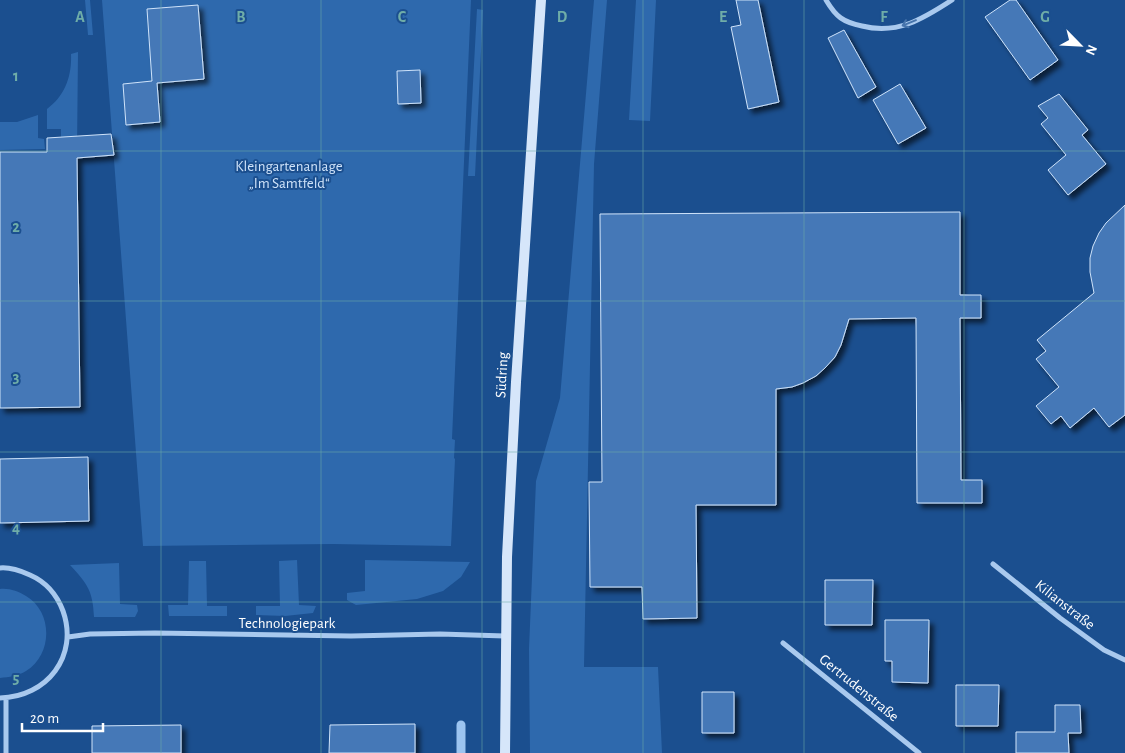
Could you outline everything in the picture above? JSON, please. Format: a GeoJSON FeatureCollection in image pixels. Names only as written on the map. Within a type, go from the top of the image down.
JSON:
{"type":"FeatureCollection","features":[{"type":"Feature","properties":{"kind":"main road","name":"Südring"},"geometry":{"type":"LineString","coordinates":[[506,753],[506,558],[541,0]]}},
{"type":"Feature","properties":{"kind":"street"},"geometry":{"type":"LineString","coordinates":[[826,0],[833,12],[848,23],[875,29],[896,28],[929,15],[952,0]]}},
{"type":"Feature","properties":{"kind":"street","name":"Kilianstraße"},"geometry":{"type":"LineString","coordinates":[[993,564],[1060,618],[1104,650],[1125,660]]}},
{"type":"Feature","properties":{"kind":"street"},"geometry":{"type":"LineString","coordinates":[[0,568],[21,571],[37,578],[50,589],[60,603],[66,619],[68,637],[65,653],[58,668],[47,681],[33,691],[18,697],[3,698],[6,753]]}},
{"type":"Feature","properties":{"kind":"street","name":"Technologiepark"},"geometry":{"type":"LineString","coordinates":[[68,637],[90,634],[155,633],[352,636],[460,634],[505,636]]}},
{"type":"Feature","properties":{"kind":"street","name":"Gertrudenstraße"},"geometry":{"type":"LineString","coordinates":[[783,643],[919,753]]}},
{"type":"Feature","properties":{"kind":"green space"},"geometry":{"type":"Polygon","coordinates":[[[85,0],[90,0],[93,35],[88,35],[85,0]]]}},
{"type":"Feature","properties":{"kind":"green space","name":"Kleingartenanlage „Im Samtfeld“"},"geometry":{"type":"Polygon","coordinates":[[[102,0],[471,0],[452,439],[455,440],[455,459],[451,546],[333,544],[143,546],[102,0]]]}},
{"type":"Feature","properties":{"kind":"green space"},"geometry":{"type":"Polygon","coordinates":[[[594,0],[607,0],[594,164],[584,667],[658,667],[662,753],[530,753],[529,649],[536,481],[560,398],[594,0]]]}},
{"type":"Feature","properties":{"kind":"green space"},"geometry":{"type":"Polygon","coordinates":[[[636,0],[656,0],[650,121],[629,120],[636,0]]]}},
{"type":"Feature","properties":{"kind":"green space"},"geometry":{"type":"Polygon","coordinates":[[[477,9],[483,10],[475,176],[468,176],[477,9]]]}},
{"type":"Feature","properties":{"kind":"green space"},"geometry":{"type":"Polygon","coordinates":[[[78,52],[77,150],[61,150],[61,129],[47,129],[47,109],[63,92],[69,78],[71,54],[78,52]]]}},
{"type":"Feature","properties":{"kind":"green space"},"geometry":{"type":"Polygon","coordinates":[[[38,115],[38,138],[44,139],[45,149],[0,150],[0,122],[17,122],[38,115]]]}},
{"type":"Feature","properties":{"kind":"green space"},"geometry":{"type":"Polygon","coordinates":[[[297,560],[299,605],[316,606],[313,613],[285,616],[256,615],[256,606],[280,606],[279,561],[297,560]]]}},
{"type":"Feature","properties":{"kind":"green space"},"geometry":{"type":"Polygon","coordinates":[[[365,560],[470,562],[461,577],[443,591],[417,599],[356,605],[347,600],[347,593],[365,591],[365,560]]]}},
{"type":"Feature","properties":{"kind":"green space"},"geometry":{"type":"Polygon","coordinates":[[[189,561],[206,561],[207,606],[227,606],[227,616],[169,616],[168,605],[188,605],[189,561]]]}},
{"type":"Feature","properties":{"kind":"green space"},"geometry":{"type":"Polygon","coordinates":[[[119,563],[120,604],[137,605],[138,611],[135,617],[94,617],[91,595],[81,578],[70,565],[119,563]]]}},
{"type":"Feature","properties":{"kind":"green space"},"geometry":{"type":"Polygon","coordinates":[[[0,589],[17,591],[35,603],[45,622],[46,633],[45,644],[35,664],[20,674],[0,678],[0,589]]]}},
{"type":"Feature","properties":{"kind":"building"},"geometry":{"type":"Polygon","coordinates":[[[736,0],[758,0],[779,102],[748,109],[731,27],[741,25],[736,0]]]}},
{"type":"Feature","properties":{"kind":"building"},"geometry":{"type":"Polygon","coordinates":[[[1010,0],[1016,0],[1058,60],[1030,80],[985,17],[1010,0]]]}},
{"type":"Feature","properties":{"kind":"building"},"geometry":{"type":"Polygon","coordinates":[[[198,5],[204,79],[157,83],[160,122],[126,125],[123,84],[152,81],[147,9],[198,5]]]}},
{"type":"Feature","properties":{"kind":"building"},"geometry":{"type":"Polygon","coordinates":[[[844,30],[876,87],[858,98],[828,38],[844,30]]]}},
{"type":"Feature","properties":{"kind":"building"},"geometry":{"type":"Polygon","coordinates":[[[420,70],[421,103],[398,104],[397,71],[420,70]]]}},
{"type":"Feature","properties":{"kind":"building"},"geometry":{"type":"Polygon","coordinates":[[[900,84],[926,128],[898,144],[873,100],[900,84]]]}},
{"type":"Feature","properties":{"kind":"building"},"geometry":{"type":"Polygon","coordinates":[[[1059,94],[1088,130],[1082,135],[1106,164],[1068,195],[1048,170],[1066,155],[1041,124],[1048,118],[1038,106],[1059,94]]]}},
{"type":"Feature","properties":{"kind":"building"},"geometry":{"type":"Polygon","coordinates":[[[111,134],[114,155],[77,158],[80,407],[0,408],[0,152],[47,152],[47,138],[111,134]]]}},
{"type":"Feature","properties":{"kind":"building"},"geometry":{"type":"Polygon","coordinates":[[[1125,205],[1125,415],[1109,427],[1094,408],[1070,428],[1061,416],[1051,424],[1036,406],[1059,387],[1036,359],[1046,351],[1037,340],[1094,293],[1090,272],[1090,258],[1093,246],[1106,223],[1125,205]]]}},
{"type":"Feature","properties":{"kind":"building"},"geometry":{"type":"Polygon","coordinates":[[[960,212],[960,295],[981,295],[981,318],[960,318],[961,480],[982,480],[982,503],[917,503],[916,318],[849,319],[841,345],[835,357],[825,368],[816,376],[803,383],[792,387],[776,389],[776,505],[696,505],[697,618],[643,619],[642,587],[590,587],[589,482],[602,482],[600,214],[960,212]]]}},
{"type":"Feature","properties":{"kind":"building"},"geometry":{"type":"Polygon","coordinates":[[[88,457],[89,521],[0,523],[0,459],[88,457]]]}},
{"type":"Feature","properties":{"kind":"building"},"geometry":{"type":"Polygon","coordinates":[[[825,580],[873,580],[872,625],[825,625],[825,580]]]}},
{"type":"Feature","properties":{"kind":"building"},"geometry":{"type":"Polygon","coordinates":[[[885,620],[929,620],[928,683],[892,682],[892,661],[885,661],[885,620]]]}},
{"type":"Feature","properties":{"kind":"building"},"geometry":{"type":"Polygon","coordinates":[[[956,685],[999,685],[998,726],[956,726],[956,685]]]}},
{"type":"Feature","properties":{"kind":"building"},"geometry":{"type":"Polygon","coordinates":[[[702,692],[734,692],[734,733],[702,733],[702,692]]]}},
{"type":"Feature","properties":{"kind":"building"},"geometry":{"type":"Polygon","coordinates":[[[1055,705],[1080,705],[1081,733],[1068,733],[1069,753],[1016,753],[1016,732],[1055,732],[1055,705]]]}},
{"type":"Feature","properties":{"kind":"building"},"geometry":{"type":"Polygon","coordinates":[[[415,724],[415,753],[329,753],[330,725],[415,724]]]}},
{"type":"Feature","properties":{"kind":"building"},"geometry":{"type":"Polygon","coordinates":[[[181,725],[181,753],[92,753],[92,726],[181,725]]]}},
{"type":"Feature","properties":{"kind":"waterway"},"geometry":{"type":"LineString","coordinates":[[461,725],[461,753]]}}]}
